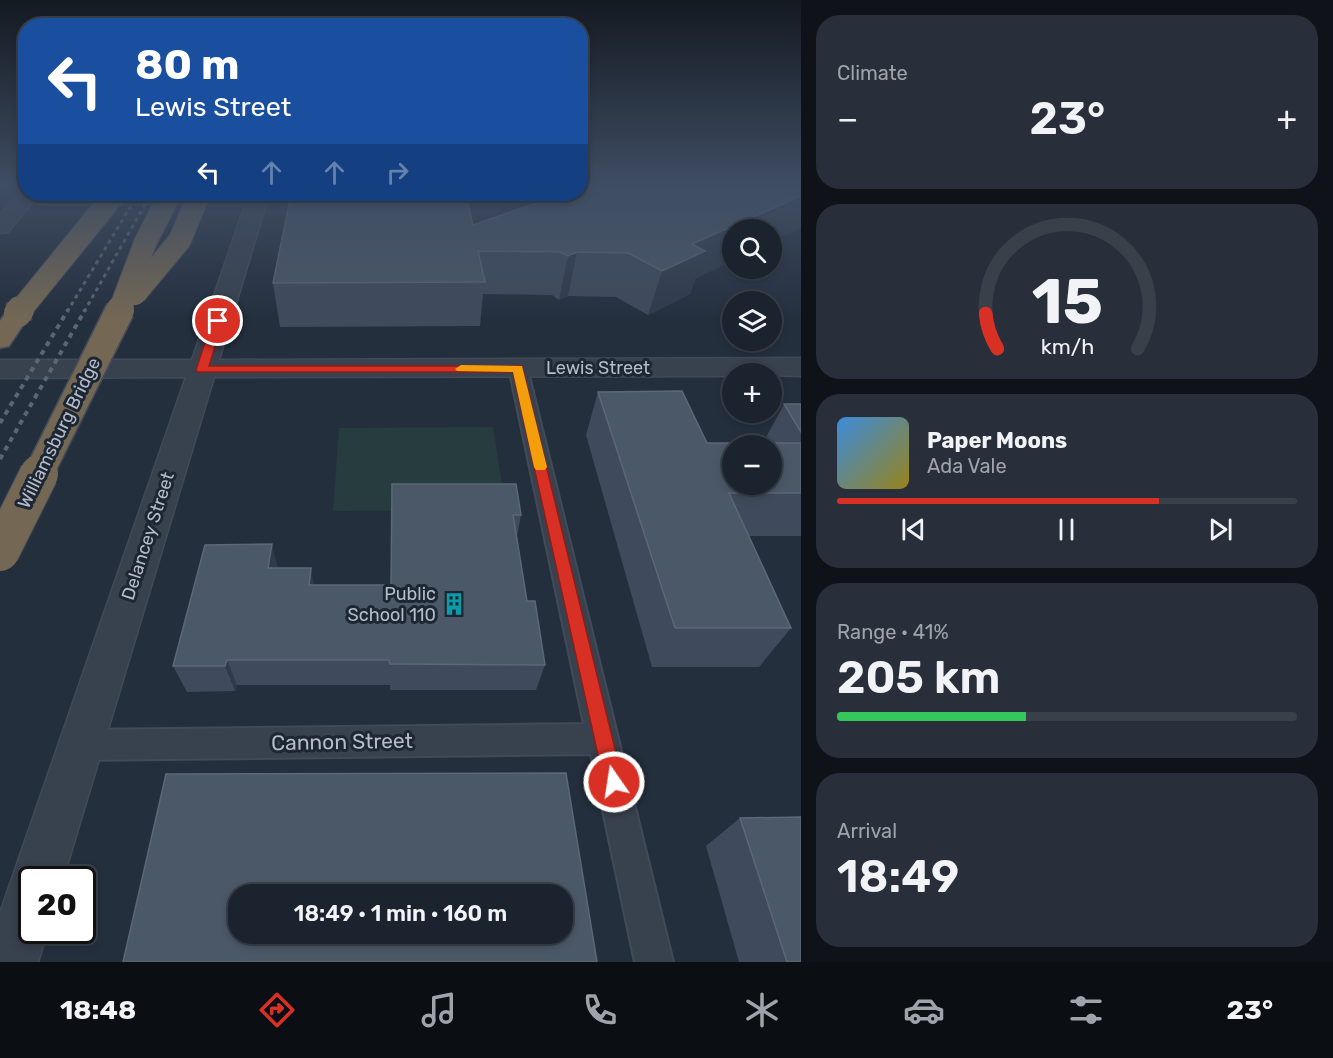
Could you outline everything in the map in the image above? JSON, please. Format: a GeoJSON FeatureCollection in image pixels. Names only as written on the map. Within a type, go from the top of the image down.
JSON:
{"type":"FeatureCollection","features":[{"type":"Feature","properties":{"kind":"highway"},"geometry":{"type":"LineString","coordinates":[[0,340],[65,231]]}},
{"type":"Feature","properties":{"kind":"highway"},"geometry":{"type":"LineString","coordinates":[[18,313],[86,231]]}},
{"type":"Feature","properties":{"kind":"highway","name":"Williamsburg Bridge"},"geometry":{"type":"LineString","coordinates":[[0,552],[118,314],[151,231]]}},
{"type":"Feature","properties":{"kind":"highway","name":"Williamsburg Bridge"},"geometry":{"type":"LineString","coordinates":[[118,314],[180,240],[184,231]]}},
{"type":"Feature","properties":{"kind":"street","name":"Delancey Street"},"geometry":{"type":"LineString","coordinates":[[41,866],[247,231]]}},
{"type":"Feature","properties":{"kind":"street","name":"Lewis Street"},"geometry":{"type":"LineString","coordinates":[[0,369],[801,367]]}},
{"type":"Feature","properties":{"kind":"street"},"geometry":{"type":"LineString","coordinates":[[10,962],[18,938]]}},
{"type":"Feature","properties":{"kind":"lane"},"geometry":{"type":"LineString","coordinates":[[518,368],[654,962]]}},
{"type":"Feature","properties":{"kind":"lane","name":"Cannon Street"},"geometry":{"type":"LineString","coordinates":[[80,745],[604,739]]}},
{"type":"Feature","properties":{"kind":"green space"},"geometry":{"type":"Polygon","coordinates":[[[493,427],[506,510],[333,511],[339,428],[493,427]]]}},
{"type":"Feature","properties":{"kind":"building"},"geometry":{"type":"Polygon","coordinates":[[[284,231],[722,231],[692,244],[705,251],[662,271],[628,253],[577,252],[568,256],[560,252],[478,251],[485,282],[273,283],[284,231]]]}},
{"type":"Feature","properties":{"kind":"building"},"geometry":{"type":"Polygon","coordinates":[[[682,391],[707,443],[722,443],[722,495],[730,495],[791,628],[675,628],[598,392],[682,391]]]}},
{"type":"Feature","properties":{"kind":"building"},"geometry":{"type":"Polygon","coordinates":[[[784,404],[801,404],[801,432],[784,404]]]}},
{"type":"Feature","properties":{"kind":"building"},"geometry":{"type":"Polygon","coordinates":[[[782,443],[801,443],[801,493],[782,493],[782,443]]]}},
{"type":"Feature","properties":{"kind":"building","name":"Public School 110"},"geometry":{"type":"Polygon","coordinates":[[[392,484],[516,484],[521,515],[513,515],[527,601],[535,601],[545,665],[390,664],[389,660],[227,660],[225,666],[173,666],[205,545],[272,544],[268,568],[311,568],[309,585],[391,585],[392,484]]]}},
{"type":"Feature","properties":{"kind":"building"},"geometry":{"type":"Polygon","coordinates":[[[566,773],[597,962],[123,962],[166,774],[566,773]]]}},
{"type":"Feature","properties":{"kind":"building"},"geometry":{"type":"Polygon","coordinates":[[[801,817],[801,962],[787,962],[740,818],[801,817]]]}},
{"type":"Feature","properties":{"kind":"railway"},"geometry":{"type":"LineString","coordinates":[[67,312],[116,231]]}},
{"type":"Feature","properties":{"kind":"railway"},"geometry":{"type":"LineString","coordinates":[[84,312],[130,231]]}},
{"type":"Feature","properties":{"kind":"railway"},"geometry":{"type":"LineString","coordinates":[[0,423],[68,310]]}},
{"type":"Feature","properties":{"kind":"railway"},"geometry":{"type":"LineString","coordinates":[[0,459],[85,310]]}},
{"type":"Feature","properties":{"kind":"slow traffic"},"geometry":{"type":"LineString","coordinates":[[461,369],[518,368],[541,467]]}},
{"type":"Feature","properties":{"kind":"place","name":"Public School 110"},"geometry":{"type":"Point","coordinates":[454,604]}},
{"type":"Feature","properties":{"kind":"route"},"geometry":{"type":"LineString","coordinates":[[218,321],[202,370],[518,368],[614,782]]}}]}
